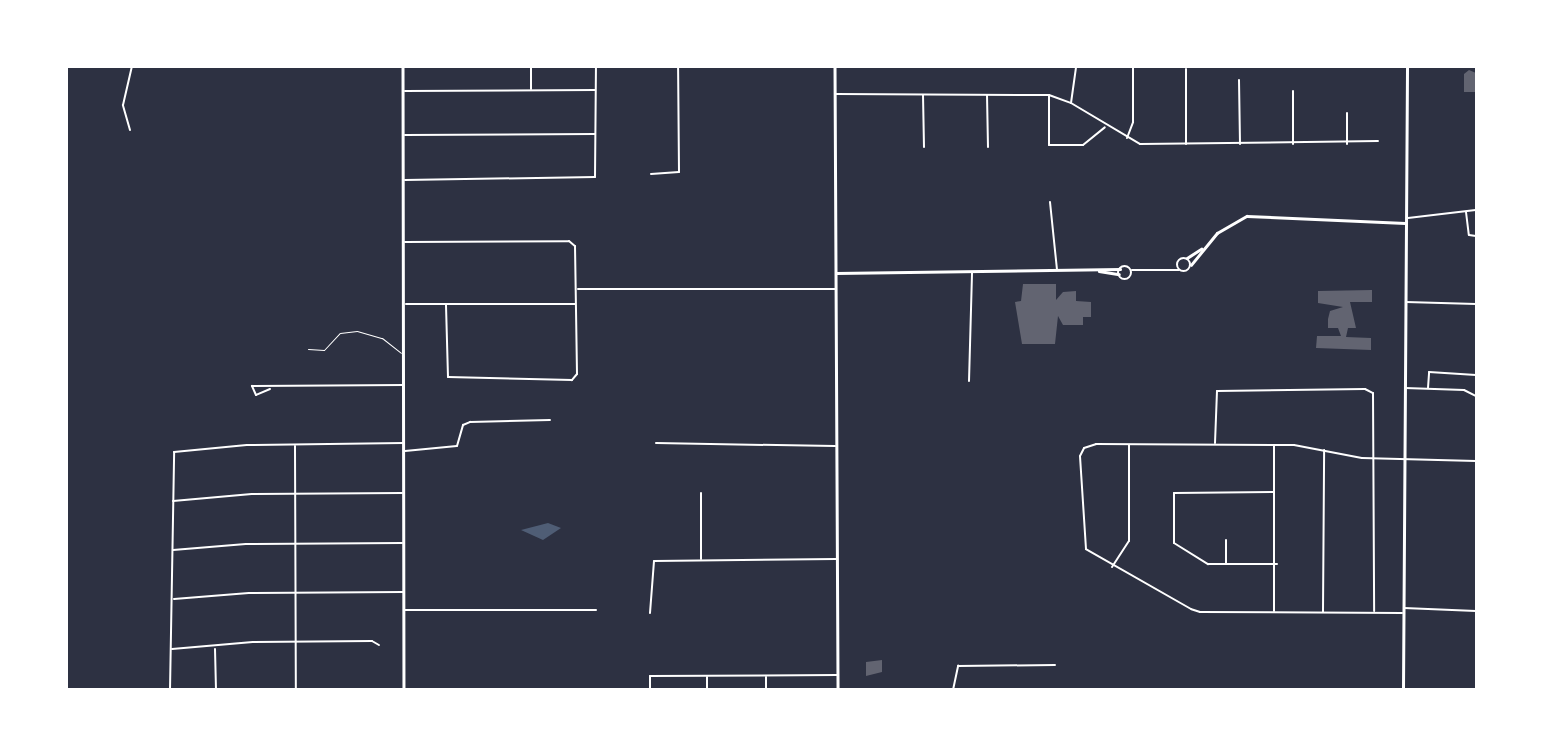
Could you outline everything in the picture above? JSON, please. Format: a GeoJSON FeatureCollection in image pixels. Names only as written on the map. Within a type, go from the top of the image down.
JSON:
{"type":"FeatureCollection","features":[{"type":"Feature","properties":{"kind":"street"},"geometry":{"type":"LineString","coordinates":[[130,131],[123,105],[132,66]]}},
{"type":"Feature","properties":{"kind":"street"},"geometry":{"type":"LineString","coordinates":[[403,66],[404,690]]}},
{"type":"Feature","properties":{"kind":"street"},"geometry":{"type":"LineString","coordinates":[[531,66],[531,90]]}},
{"type":"Feature","properties":{"kind":"street"},"geometry":{"type":"LineString","coordinates":[[404,180],[590,179],[597,172],[596,66]]}},
{"type":"Feature","properties":{"kind":"street"},"geometry":{"type":"LineString","coordinates":[[651,174],[679,172],[678,66]]}},
{"type":"Feature","properties":{"kind":"street"},"geometry":{"type":"LineString","coordinates":[[835,66],[838,690]]}},
{"type":"Feature","properties":{"kind":"street"},"geometry":{"type":"LineString","coordinates":[[1071,103],[1076,66]]}},
{"type":"Feature","properties":{"kind":"street"},"geometry":{"type":"LineString","coordinates":[[1127,138],[1133,122],[1133,66]]}},
{"type":"Feature","properties":{"kind":"street"},"geometry":{"type":"LineString","coordinates":[[1403,690],[1407,66]]}},
{"type":"Feature","properties":{"kind":"street"},"geometry":{"type":"LineString","coordinates":[[1186,69],[1186,145]]}},
{"type":"Feature","properties":{"kind":"street"},"geometry":{"type":"LineString","coordinates":[[1239,79],[1240,145]]}},
{"type":"Feature","properties":{"kind":"street"},"geometry":{"type":"LineString","coordinates":[[403,91],[596,90]]}},
{"type":"Feature","properties":{"kind":"street"},"geometry":{"type":"LineString","coordinates":[[1293,91],[1293,145]]}},
{"type":"Feature","properties":{"kind":"street"},"geometry":{"type":"LineString","coordinates":[[835,94],[1049,95],[1071,103],[1105,126],[1140,144],[1347,145],[1378,141]]}},
{"type":"Feature","properties":{"kind":"street"},"geometry":{"type":"LineString","coordinates":[[923,94],[924,147]]}},
{"type":"Feature","properties":{"kind":"street"},"geometry":{"type":"LineString","coordinates":[[987,94],[988,147]]}},
{"type":"Feature","properties":{"kind":"street"},"geometry":{"type":"LineString","coordinates":[[1049,95],[1049,145],[1083,145],[1105,126]]}},
{"type":"Feature","properties":{"kind":"street"},"geometry":{"type":"LineString","coordinates":[[1347,113],[1347,145]]}},
{"type":"Feature","properties":{"kind":"street"},"geometry":{"type":"LineString","coordinates":[[404,135],[597,134]]}},
{"type":"Feature","properties":{"kind":"street"},"geometry":{"type":"LineString","coordinates":[[1050,202],[1058,271]]}},
{"type":"Feature","properties":{"kind":"street"},"geometry":{"type":"LineString","coordinates":[[1405,218],[1476,210]]}},
{"type":"Feature","properties":{"kind":"street"},"geometry":{"type":"LineString","coordinates":[[1466,211],[1467,232],[1476,236]]}},
{"type":"Feature","properties":{"kind":"street"},"geometry":{"type":"LineString","coordinates":[[1165,273],[1201,249],[1233,221],[1247,216],[1405,223]]}},
{"type":"Feature","properties":{"kind":"street"},"geometry":{"type":"LineString","coordinates":[[404,242],[569,241],[575,246],[577,374],[572,380],[481,380],[448,377],[446,304]]}},
{"type":"Feature","properties":{"kind":"street"},"geometry":{"type":"LineString","coordinates":[[836,273],[1120,269],[1165,273],[1187,271],[1201,249]]}},
{"type":"Feature","properties":{"kind":"street"},"geometry":{"type":"LineString","coordinates":[[1186,259],[1191,265]]}},
{"type":"Feature","properties":{"kind":"street"},"geometry":{"type":"LineString","coordinates":[[1177,265],[1179,271]]}},
{"type":"Feature","properties":{"kind":"street"},"geometry":{"type":"LineString","coordinates":[[1119,274],[1120,269]]}},
{"type":"Feature","properties":{"kind":"street"},"geometry":{"type":"LineString","coordinates":[[1132,270],[1132,276]]}},
{"type":"Feature","properties":{"kind":"street"},"geometry":{"type":"LineString","coordinates":[[1100,271],[1119,274],[1126,280],[1144,273]]}},
{"type":"Feature","properties":{"kind":"street"},"geometry":{"type":"LineString","coordinates":[[969,381],[972,273]]}},
{"type":"Feature","properties":{"kind":"street"},"geometry":{"type":"LineString","coordinates":[[576,289],[836,289]]}},
{"type":"Feature","properties":{"kind":"street"},"geometry":{"type":"LineString","coordinates":[[1405,302],[1476,304]]}},
{"type":"Feature","properties":{"kind":"street"},"geometry":{"type":"LineString","coordinates":[[405,304],[575,304]]}},
{"type":"Feature","properties":{"kind":"street"},"geometry":{"type":"LineString","coordinates":[[1428,388],[1429,372],[1476,375]]}},
{"type":"Feature","properties":{"kind":"street"},"geometry":{"type":"LineString","coordinates":[[270,389],[257,383],[251,386],[256,395],[270,389],[405,385]]}},
{"type":"Feature","properties":{"kind":"street"},"geometry":{"type":"LineString","coordinates":[[1404,388],[1464,390],[1476,396]]}},
{"type":"Feature","properties":{"kind":"street"},"geometry":{"type":"LineString","coordinates":[[1215,444],[1217,391],[1365,389],[1375,398],[1374,613]]}},
{"type":"Feature","properties":{"kind":"street"},"geometry":{"type":"LineString","coordinates":[[404,451],[457,446],[463,425],[470,422],[550,420]]}},
{"type":"Feature","properties":{"kind":"street"},"geometry":{"type":"LineString","coordinates":[[170,690],[169,649],[173,599],[172,460],[179,449],[404,443]]}},
{"type":"Feature","properties":{"kind":"street"},"geometry":{"type":"LineString","coordinates":[[656,443],[836,446]]}},
{"type":"Feature","properties":{"kind":"street"},"geometry":{"type":"LineString","coordinates":[[295,444],[296,690]]}},
{"type":"Feature","properties":{"kind":"street"},"geometry":{"type":"LineString","coordinates":[[1403,613],[1200,612],[1096,558],[1084,541],[1080,456],[1088,444],[1274,444],[1374,458],[1476,461]]}},
{"type":"Feature","properties":{"kind":"street"},"geometry":{"type":"LineString","coordinates":[[1112,567],[1129,541],[1129,444]]}},
{"type":"Feature","properties":{"kind":"street"},"geometry":{"type":"LineString","coordinates":[[1274,444],[1277,564],[1274,612]]}},
{"type":"Feature","properties":{"kind":"street"},"geometry":{"type":"LineString","coordinates":[[1323,612],[1324,449]]}},
{"type":"Feature","properties":{"kind":"street"},"geometry":{"type":"LineString","coordinates":[[1274,492],[1174,493],[1176,546],[1208,564],[1277,564]]}},
{"type":"Feature","properties":{"kind":"street"},"geometry":{"type":"LineString","coordinates":[[172,501],[295,494],[403,493]]}},
{"type":"Feature","properties":{"kind":"street"},"geometry":{"type":"LineString","coordinates":[[701,494],[701,560]]}},
{"type":"Feature","properties":{"kind":"street"},"geometry":{"type":"LineString","coordinates":[[1226,540],[1226,564]]}},
{"type":"Feature","properties":{"kind":"street"},"geometry":{"type":"LineString","coordinates":[[172,550],[296,543],[403,542]]}},
{"type":"Feature","properties":{"kind":"street"},"geometry":{"type":"LineString","coordinates":[[650,612],[652,563],[836,559]]}},
{"type":"Feature","properties":{"kind":"street"},"geometry":{"type":"LineString","coordinates":[[173,599],[296,593],[404,592]]}},
{"type":"Feature","properties":{"kind":"street"},"geometry":{"type":"LineString","coordinates":[[1404,608],[1476,611]]}},
{"type":"Feature","properties":{"kind":"street"},"geometry":{"type":"LineString","coordinates":[[404,610],[596,610]]}},
{"type":"Feature","properties":{"kind":"street"},"geometry":{"type":"LineString","coordinates":[[169,649],[296,642],[372,641],[379,645]]}},
{"type":"Feature","properties":{"kind":"street"},"geometry":{"type":"LineString","coordinates":[[215,648],[216,690]]}},
{"type":"Feature","properties":{"kind":"street"},"geometry":{"type":"LineString","coordinates":[[953,690],[958,666],[1055,665]]}},
{"type":"Feature","properties":{"kind":"street"},"geometry":{"type":"LineString","coordinates":[[706,675],[707,690]]}},
{"type":"Feature","properties":{"kind":"street"},"geometry":{"type":"LineString","coordinates":[[650,690],[650,676],[837,676]]}},
{"type":"Feature","properties":{"kind":"street"},"geometry":{"type":"LineString","coordinates":[[766,676],[766,690]]}},
{"type":"Feature","properties":{"kind":"lane"},"geometry":{"type":"LineString","coordinates":[[308,349],[324,350],[340,333],[357,331],[382,338],[405,358]]}},
{"type":"Feature","properties":{"kind":"water"},"geometry":{"type":"Polygon","coordinates":[[[548,523],[561,528],[543,540],[521,530],[548,523]]]}},
{"type":"Feature","properties":{"kind":"building"},"geometry":{"type":"Polygon","coordinates":[[[1469,70],[1476,73],[1476,92],[1464,92],[1464,74],[1469,70]]]}},
{"type":"Feature","properties":{"kind":"building"},"geometry":{"type":"Polygon","coordinates":[[[1023,284],[1056,284],[1056,300],[1063,292],[1076,291],[1076,301],[1091,302],[1091,317],[1083,317],[1083,325],[1063,325],[1058,316],[1055,344],[1022,344],[1015,302],[1021,301],[1023,284]]]}},
{"type":"Feature","properties":{"kind":"building"},"geometry":{"type":"Polygon","coordinates":[[[1372,290],[1372,302],[1350,302],[1356,328],[1348,328],[1346,337],[1371,338],[1371,350],[1316,348],[1317,336],[1341,336],[1338,328],[1328,328],[1328,319],[1330,311],[1343,307],[1318,303],[1318,291],[1372,290]]]}},
{"type":"Feature","properties":{"kind":"building"},"geometry":{"type":"Polygon","coordinates":[[[882,660],[882,672],[866,676],[866,662],[882,660]]]}}]}
